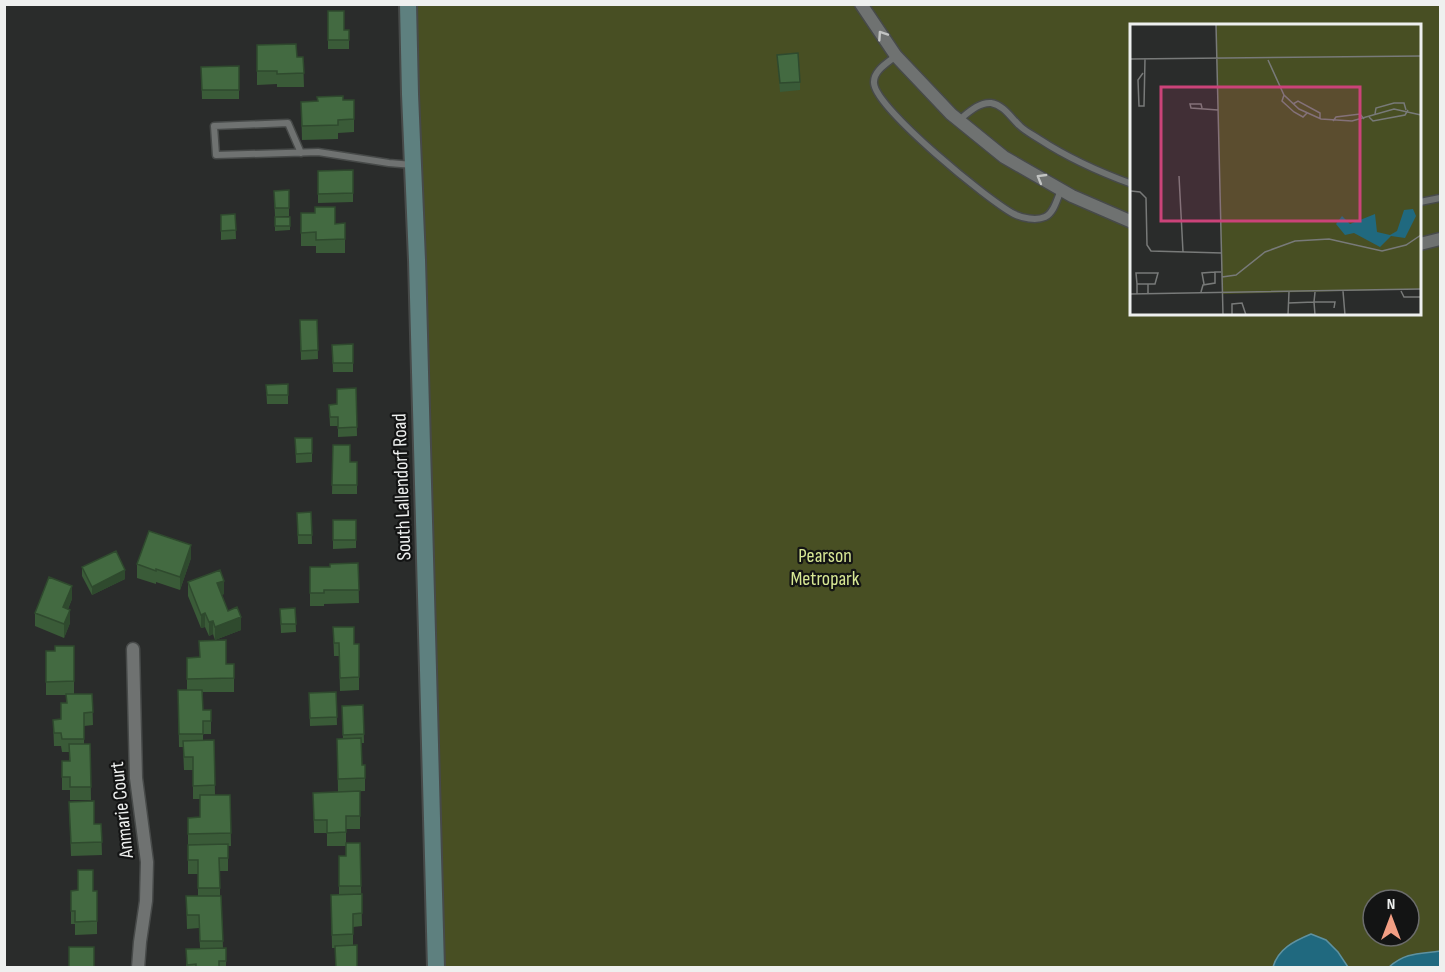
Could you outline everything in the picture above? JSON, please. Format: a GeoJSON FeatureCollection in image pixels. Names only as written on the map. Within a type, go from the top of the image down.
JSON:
{"type":"FeatureCollection","features":[{"type":"Feature","properties":{"kind":"street","name":"South Lallendorf Road"},"geometry":{"type":"LineString","coordinates":[[408,4],[436,968]]}},
{"type":"Feature","properties":{"kind":"street"},"geometry":{"type":"LineString","coordinates":[[861,4],[896,56],[951,114],[1004,157],[1072,196],[1130,222]]}},
{"type":"Feature","properties":{"kind":"street"},"geometry":{"type":"LineString","coordinates":[[1421,244],[1440,239]]}},
{"type":"Feature","properties":{"kind":"street","name":"Anmarie Court"},"geometry":{"type":"LineString","coordinates":[[133,649],[136,778],[147,862],[146,901],[138,968]]}},
{"type":"Feature","properties":{"kind":"lane"},"geometry":{"type":"LineString","coordinates":[[896,56],[879,70],[873,81],[874,88],[903,125],[965,178],[1014,214],[1029,219],[1048,216],[1061,190]]}},
{"type":"Feature","properties":{"kind":"lane"},"geometry":{"type":"LineString","coordinates":[[959,120],[974,108],[993,103],[1005,110],[1020,127],[1057,151],[1103,174],[1130,184]]}},
{"type":"Feature","properties":{"kind":"lane"},"geometry":{"type":"LineString","coordinates":[[301,153],[288,123],[214,126],[216,155],[301,153],[318,152],[413,165]]}},
{"type":"Feature","properties":{"kind":"lane"},"geometry":{"type":"LineString","coordinates":[[1421,202],[1440,198]]}},
{"type":"Feature","properties":{"kind":"green space","name":"Pearson Metropark"},"geometry":{"type":"Polygon","coordinates":[[[408,5],[1440,5],[1440,967],[436,967],[408,5]]]}},
{"type":"Feature","properties":{"kind":"water"},"geometry":{"type":"Polygon","coordinates":[[[1311,934],[1326,940],[1348,967],[1273,967],[1283,950],[1311,934]]]}},
{"type":"Feature","properties":{"kind":"water"},"geometry":{"type":"Polygon","coordinates":[[[1440,951],[1440,967],[1389,967],[1407,956],[1440,951]]]}},
{"type":"Feature","properties":{"kind":"building"},"geometry":{"type":"Polygon","coordinates":[[[328,11],[344,11],[344,30],[349,30],[349,40],[328,40],[328,11]]]}},
{"type":"Feature","properties":{"kind":"building"},"geometry":{"type":"Polygon","coordinates":[[[296,44],[297,57],[303,57],[304,73],[277,74],[277,71],[257,71],[257,45],[296,44]]]}},
{"type":"Feature","properties":{"kind":"building"},"geometry":{"type":"Polygon","coordinates":[[[798,53],[800,82],[780,83],[777,55],[798,53]]]}},
{"type":"Feature","properties":{"kind":"building"},"geometry":{"type":"Polygon","coordinates":[[[239,66],[239,90],[202,90],[201,67],[239,66]]]}},
{"type":"Feature","properties":{"kind":"building"},"geometry":{"type":"Polygon","coordinates":[[[343,96],[343,100],[354,100],[354,119],[338,120],[338,125],[302,126],[301,102],[318,101],[317,97],[343,96]]]}},
{"type":"Feature","properties":{"kind":"building"},"geometry":{"type":"Polygon","coordinates":[[[353,170],[353,193],[318,194],[318,171],[353,170]]]}},
{"type":"Feature","properties":{"kind":"building"},"geometry":{"type":"Polygon","coordinates":[[[289,190],[289,208],[275,208],[274,191],[289,190]]]}},
{"type":"Feature","properties":{"kind":"building"},"geometry":{"type":"Polygon","coordinates":[[[315,207],[335,207],[335,224],[345,223],[345,239],[316,240],[316,232],[301,233],[301,213],[315,213],[315,207]]]}},
{"type":"Feature","properties":{"kind":"building"},"geometry":{"type":"Polygon","coordinates":[[[235,214],[236,230],[221,231],[221,215],[235,214]]]}},
{"type":"Feature","properties":{"kind":"building"},"geometry":{"type":"Polygon","coordinates":[[[275,217],[290,217],[290,226],[275,226],[275,217]]]}},
{"type":"Feature","properties":{"kind":"building"},"geometry":{"type":"Polygon","coordinates":[[[300,320],[317,320],[318,350],[301,351],[300,320]]]}},
{"type":"Feature","properties":{"kind":"building"},"geometry":{"type":"Polygon","coordinates":[[[353,344],[353,363],[333,363],[332,345],[353,344]]]}},
{"type":"Feature","properties":{"kind":"building"},"geometry":{"type":"Polygon","coordinates":[[[288,384],[288,395],[267,395],[266,385],[288,384]]]}},
{"type":"Feature","properties":{"kind":"building"},"geometry":{"type":"Polygon","coordinates":[[[356,388],[357,427],[338,428],[338,417],[330,417],[329,405],[337,404],[337,389],[356,388]]]}},
{"type":"Feature","properties":{"kind":"building"},"geometry":{"type":"Polygon","coordinates":[[[295,438],[312,438],[312,453],[296,454],[295,438]]]}},
{"type":"Feature","properties":{"kind":"building"},"geometry":{"type":"Polygon","coordinates":[[[333,445],[350,445],[350,462],[357,462],[357,485],[332,485],[333,445]]]}},
{"type":"Feature","properties":{"kind":"building"},"geometry":{"type":"Polygon","coordinates":[[[311,512],[312,535],[298,535],[297,513],[311,512]]]}},
{"type":"Feature","properties":{"kind":"building"},"geometry":{"type":"Polygon","coordinates":[[[333,520],[356,520],[356,540],[333,540],[333,520]]]}},
{"type":"Feature","properties":{"kind":"building"},"geometry":{"type":"Polygon","coordinates":[[[149,531],[191,545],[180,577],[137,564],[149,531]]]}},
{"type":"Feature","properties":{"kind":"building"},"geometry":{"type":"Polygon","coordinates":[[[116,551],[125,570],[92,587],[82,567],[116,551]]]}},
{"type":"Feature","properties":{"kind":"building"},"geometry":{"type":"Polygon","coordinates":[[[358,563],[359,590],[324,590],[324,593],[310,593],[310,567],[358,563]]]}},
{"type":"Feature","properties":{"kind":"building"},"geometry":{"type":"Polygon","coordinates":[[[220,570],[224,581],[217,583],[228,611],[237,607],[241,617],[215,627],[213,621],[209,622],[205,613],[201,615],[188,582],[220,570]]]}},
{"type":"Feature","properties":{"kind":"building"},"geometry":{"type":"Polygon","coordinates":[[[49,577],[72,586],[63,607],[70,610],[64,624],[35,613],[49,577]]]}},
{"type":"Feature","properties":{"kind":"building"},"geometry":{"type":"Polygon","coordinates":[[[295,608],[296,624],[281,624],[280,609],[295,608]]]}},
{"type":"Feature","properties":{"kind":"building"},"geometry":{"type":"Polygon","coordinates":[[[333,627],[354,627],[354,644],[359,644],[359,677],[340,678],[339,643],[334,643],[333,627]]]}},
{"type":"Feature","properties":{"kind":"building"},"geometry":{"type":"Polygon","coordinates":[[[226,640],[226,664],[234,664],[234,678],[187,679],[187,658],[200,657],[199,641],[226,640]]]}},
{"type":"Feature","properties":{"kind":"building"},"geometry":{"type":"Polygon","coordinates":[[[55,646],[74,646],[74,681],[46,682],[46,651],[55,651],[55,646]]]}},
{"type":"Feature","properties":{"kind":"building"},"geometry":{"type":"Polygon","coordinates":[[[178,690],[202,690],[203,710],[211,710],[211,721],[203,721],[203,734],[179,734],[178,690]]]}},
{"type":"Feature","properties":{"kind":"building"},"geometry":{"type":"Polygon","coordinates":[[[336,692],[337,717],[310,718],[309,693],[336,692]]]}},
{"type":"Feature","properties":{"kind":"building"},"geometry":{"type":"Polygon","coordinates":[[[66,694],[92,694],[93,712],[84,713],[84,739],[62,739],[61,733],[54,733],[53,720],[61,719],[61,703],[67,703],[66,694]]]}},
{"type":"Feature","properties":{"kind":"building"},"geometry":{"type":"Polygon","coordinates":[[[363,705],[364,734],[343,735],[342,706],[363,705]]]}},
{"type":"Feature","properties":{"kind":"building"},"geometry":{"type":"Polygon","coordinates":[[[361,738],[365,778],[338,779],[337,739],[361,738]]]}},
{"type":"Feature","properties":{"kind":"building"},"geometry":{"type":"Polygon","coordinates":[[[214,740],[215,785],[193,786],[193,757],[184,757],[183,741],[214,740]]]}},
{"type":"Feature","properties":{"kind":"building"},"geometry":{"type":"Polygon","coordinates":[[[69,744],[90,744],[91,787],[70,787],[70,777],[62,777],[62,761],[70,761],[69,744]]]}},
{"type":"Feature","properties":{"kind":"building"},"geometry":{"type":"Polygon","coordinates":[[[360,791],[360,816],[346,816],[346,832],[327,833],[327,820],[314,820],[313,793],[360,791]]]}},
{"type":"Feature","properties":{"kind":"building"},"geometry":{"type":"Polygon","coordinates":[[[200,795],[230,795],[231,833],[188,834],[188,818],[200,817],[200,795]]]}},
{"type":"Feature","properties":{"kind":"building"},"geometry":{"type":"Polygon","coordinates":[[[94,801],[94,824],[101,824],[102,842],[71,843],[69,802],[94,801]]]}},
{"type":"Feature","properties":{"kind":"building"},"geometry":{"type":"Polygon","coordinates":[[[346,843],[360,843],[361,886],[339,886],[339,856],[346,856],[346,843]]]}},
{"type":"Feature","properties":{"kind":"building"},"geometry":{"type":"Polygon","coordinates":[[[228,844],[228,858],[219,858],[220,888],[198,888],[198,860],[188,860],[188,845],[228,844]]]}},
{"type":"Feature","properties":{"kind":"building"},"geometry":{"type":"Polygon","coordinates":[[[78,870],[93,870],[93,891],[97,891],[97,921],[75,922],[75,911],[71,911],[71,891],[78,890],[78,870]]]}},
{"type":"Feature","properties":{"kind":"building"},"geometry":{"type":"Polygon","coordinates":[[[362,894],[362,913],[353,914],[353,934],[332,935],[331,895],[362,894]]]}},
{"type":"Feature","properties":{"kind":"building"},"geometry":{"type":"Polygon","coordinates":[[[186,896],[221,896],[223,941],[200,941],[199,915],[187,915],[186,896]]]}},
{"type":"Feature","properties":{"kind":"building"},"geometry":{"type":"Polygon","coordinates":[[[357,945],[357,967],[365,968],[336,968],[335,946],[357,945]]]}},
{"type":"Feature","properties":{"kind":"building"},"geometry":{"type":"Polygon","coordinates":[[[69,947],[94,947],[94,968],[69,968],[69,947]]]}},
{"type":"Feature","properties":{"kind":"building"},"geometry":{"type":"Polygon","coordinates":[[[226,948],[226,961],[219,961],[219,968],[196,968],[196,964],[187,965],[186,949],[226,948]]]}}]}
